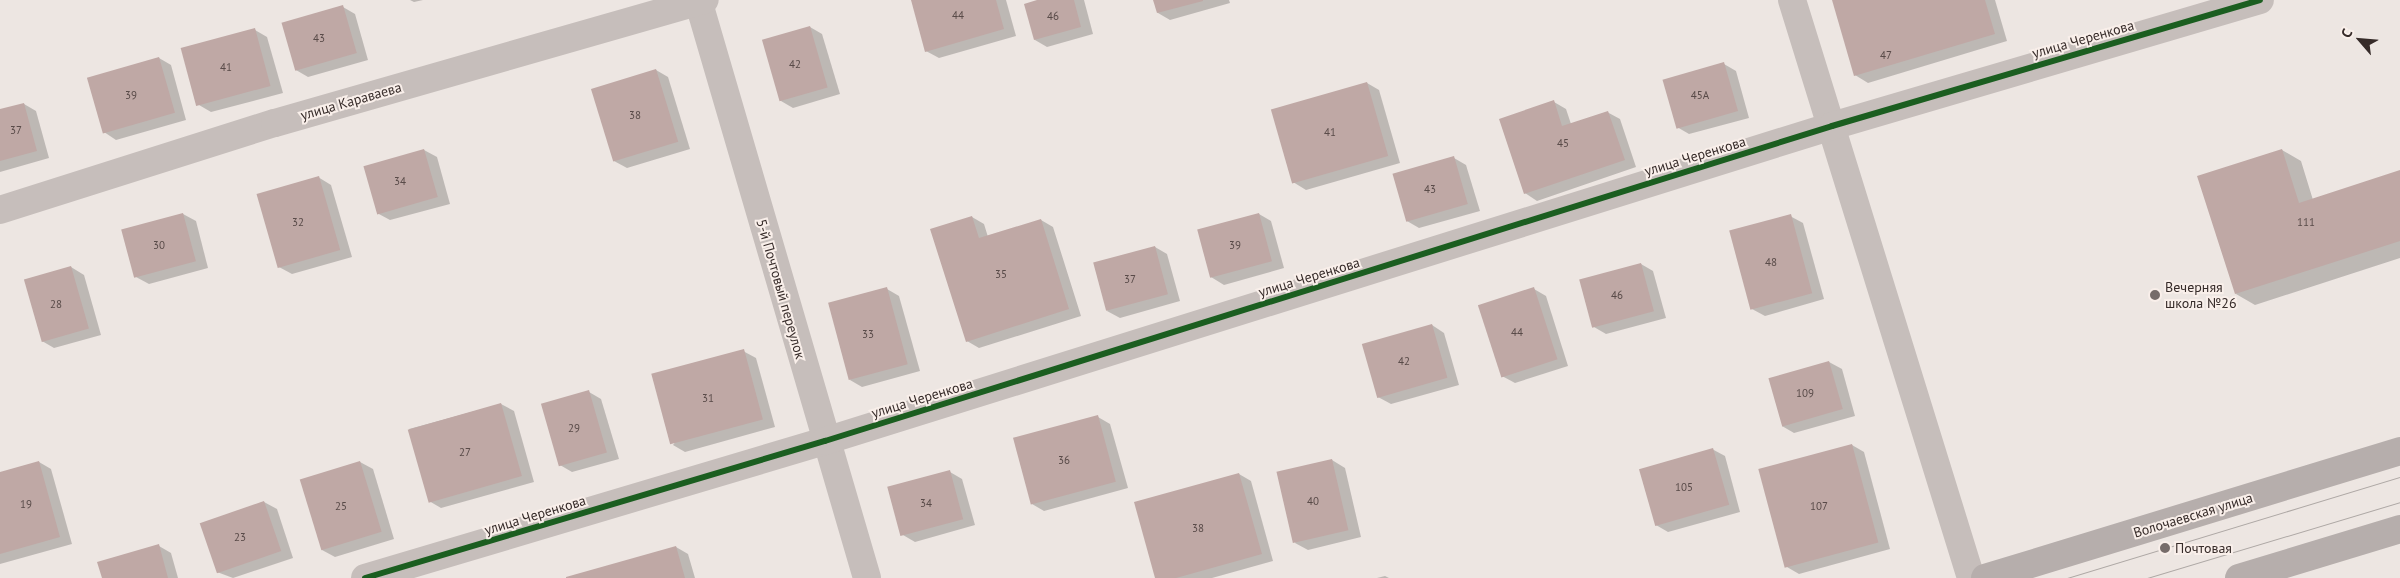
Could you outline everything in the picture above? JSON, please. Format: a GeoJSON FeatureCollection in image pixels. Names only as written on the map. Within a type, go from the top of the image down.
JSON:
{"type":"FeatureCollection","features":[{"type":"Feature","properties":{"kind":"main road","name":"Волочаевская улица"},"geometry":{"type":"LineString","coordinates":[[1985,578],[2400,452]]}},
{"type":"Feature","properties":{"kind":"main road"},"geometry":{"type":"LineString","coordinates":[[2239,578],[2400,529]]}},
{"type":"Feature","properties":{"kind":"street"},"geometry":{"type":"LineString","coordinates":[[1792,0],[1972,578]]}},
{"type":"Feature","properties":{"kind":"street","name":"улица Черенкова"},"geometry":{"type":"LineString","coordinates":[[365,578],[825,441],[1832,126],[2260,0]]}},
{"type":"Feature","properties":{"kind":"street","name":"улица Караваева"},"geometry":{"type":"LineString","coordinates":[[0,210],[275,123],[700,1]]}},
{"type":"Feature","properties":{"kind":"street","name":"5-й Почтовый переулок"},"geometry":{"type":"LineString","coordinates":[[700,1],[825,441],[867,578]]}},
{"type":"Feature","properties":{"kind":"building"},"geometry":{"type":"Polygon","coordinates":[[[911,0],[996,0],[1004,29],[925,52],[911,0]]]}},
{"type":"Feature","properties":{"kind":"building"},"geometry":{"type":"Polygon","coordinates":[[[1037,0],[1074,0],[1081,27],[1034,40],[1024,4],[1037,0]]]}},
{"type":"Feature","properties":{"kind":"building"},"geometry":{"type":"Polygon","coordinates":[[[1153,0],[1203,0],[1203,1],[1157,13],[1153,0]]]}},
{"type":"Feature","properties":{"kind":"building"},"geometry":{"type":"Polygon","coordinates":[[[1832,0],[1985,0],[1995,34],[1854,76],[1832,0]]]}},
{"type":"Feature","properties":{"kind":"building"},"geometry":{"type":"Polygon","coordinates":[[[343,5],[357,53],[295,71],[281,23],[343,5]]]}},
{"type":"Feature","properties":{"kind":"building"},"geometry":{"type":"Polygon","coordinates":[[[810,26],[828,88],[780,101],[762,40],[810,26]]]}},
{"type":"Feature","properties":{"kind":"building"},"geometry":{"type":"Polygon","coordinates":[[[255,28],[271,86],[196,106],[181,48],[255,28]]]}},
{"type":"Feature","properties":{"kind":"building"},"geometry":{"type":"Polygon","coordinates":[[[159,57],[175,113],[103,133],[87,78],[159,57]]]}},
{"type":"Feature","properties":{"kind":"building"},"geometry":{"type":"Polygon","coordinates":[[[1724,62],[1738,111],[1677,129],[1662,80],[1724,62]]]}},
{"type":"Feature","properties":{"kind":"building"},"geometry":{"type":"Polygon","coordinates":[[[656,69],[678,142],[613,162],[591,89],[656,69]]]}},
{"type":"Feature","properties":{"kind":"building"},"geometry":{"type":"Polygon","coordinates":[[[1367,82],[1388,156],[1292,184],[1271,110],[1367,82]]]}},
{"type":"Feature","properties":{"kind":"building"},"geometry":{"type":"Polygon","coordinates":[[[1554,100],[1562,126],[1608,111],[1625,160],[1524,194],[1499,119],[1554,100]]]}},
{"type":"Feature","properties":{"kind":"building"},"geometry":{"type":"Polygon","coordinates":[[[24,103],[37,151],[0,161],[0,109],[24,103]]]}},
{"type":"Feature","properties":{"kind":"building"},"geometry":{"type":"Polygon","coordinates":[[[424,149],[438,197],[377,214],[363,166],[424,149]]]}},
{"type":"Feature","properties":{"kind":"building"},"geometry":{"type":"Polygon","coordinates":[[[2282,149],[2299,203],[2400,170],[2400,241],[2235,294],[2197,176],[2282,149]]]}},
{"type":"Feature","properties":{"kind":"building"},"geometry":{"type":"Polygon","coordinates":[[[1454,156],[1468,204],[1406,222],[1392,174],[1454,156]]]}},
{"type":"Feature","properties":{"kind":"building"},"geometry":{"type":"Polygon","coordinates":[[[319,176],[340,250],[278,268],[257,194],[319,176]]]}},
{"type":"Feature","properties":{"kind":"building"},"geometry":{"type":"Polygon","coordinates":[[[183,213],[196,261],[134,278],[121,230],[183,213]]]}},
{"type":"Feature","properties":{"kind":"building"},"geometry":{"type":"Polygon","coordinates":[[[1259,213],[1272,261],[1210,278],[1197,230],[1259,213]]]}},
{"type":"Feature","properties":{"kind":"building"},"geometry":{"type":"Polygon","coordinates":[[[1791,214],[1812,293],[1750,310],[1729,231],[1791,214]]]}},
{"type":"Feature","properties":{"kind":"building"},"geometry":{"type":"Polygon","coordinates":[[[972,216],[979,238],[1041,219],[1069,309],[966,342],[930,229],[972,216]]]}},
{"type":"Feature","properties":{"kind":"building"},"geometry":{"type":"Polygon","coordinates":[[[1155,246],[1168,294],[1106,311],[1093,263],[1155,246]]]}},
{"type":"Feature","properties":{"kind":"building"},"geometry":{"type":"Polygon","coordinates":[[[1641,263],[1654,311],[1592,328],[1579,280],[1641,263]]]}},
{"type":"Feature","properties":{"kind":"building"},"geometry":{"type":"Polygon","coordinates":[[[71,266],[89,328],[42,342],[24,280],[71,266]]]}},
{"type":"Feature","properties":{"kind":"building"},"geometry":{"type":"Polygon","coordinates":[[[887,287],[908,364],[849,380],[828,303],[887,287]]]}},
{"type":"Feature","properties":{"kind":"building"},"geometry":{"type":"Polygon","coordinates":[[[1534,287],[1557,359],[1501,378],[1478,305],[1534,287]]]}},
{"type":"Feature","properties":{"kind":"building"},"geometry":{"type":"Polygon","coordinates":[[[1432,324],[1447,378],[1377,398],[1362,344],[1432,324]]]}},
{"type":"Feature","properties":{"kind":"building"},"geometry":{"type":"Polygon","coordinates":[[[744,349],[763,420],[670,444],[651,374],[744,349]]]}},
{"type":"Feature","properties":{"kind":"building"},"geometry":{"type":"Polygon","coordinates":[[[1829,361],[1843,409],[1782,426],[1768,378],[1829,361]]]}},
{"type":"Feature","properties":{"kind":"building"},"geometry":{"type":"Polygon","coordinates":[[[589,390],[607,452],[559,466],[541,404],[589,390]]]}},
{"type":"Feature","properties":{"kind":"building"},"geometry":{"type":"Polygon","coordinates":[[[501,403],[522,476],[429,503],[408,430],[501,403]]]}},
{"type":"Feature","properties":{"kind":"building"},"geometry":{"type":"Polygon","coordinates":[[[1098,415],[1116,482],[1031,504],[1013,438],[1098,415]]]}},
{"type":"Feature","properties":{"kind":"building"},"geometry":{"type":"Polygon","coordinates":[[[1852,444],[1878,543],[1785,568],[1758,469],[1852,444]]]}},
{"type":"Feature","properties":{"kind":"building"},"geometry":{"type":"Polygon","coordinates":[[[1713,448],[1729,505],[1655,526],[1639,469],[1713,448]]]}},
{"type":"Feature","properties":{"kind":"building"},"geometry":{"type":"Polygon","coordinates":[[[1332,459],[1348,530],[1293,543],[1276,472],[1332,459]]]}},
{"type":"Feature","properties":{"kind":"building"},"geometry":{"type":"Polygon","coordinates":[[[39,461],[60,537],[0,554],[0,472],[39,461]]]}},
{"type":"Feature","properties":{"kind":"building"},"geometry":{"type":"Polygon","coordinates":[[[360,461],[382,532],[321,550],[300,479],[360,461]]]}},
{"type":"Feature","properties":{"kind":"building"},"geometry":{"type":"Polygon","coordinates":[[[950,470],[963,519],[900,536],[887,487],[950,470]]]}},
{"type":"Feature","properties":{"kind":"building"},"geometry":{"type":"Polygon","coordinates":[[[1239,473],[1262,554],[1176,578],[1155,578],[1134,502],[1239,473]]]}},
{"type":"Feature","properties":{"kind":"building"},"geometry":{"type":"Polygon","coordinates":[[[264,501],[281,551],[217,573],[200,523],[264,501]]]}},
{"type":"Feature","properties":{"kind":"building"},"geometry":{"type":"Polygon","coordinates":[[[159,544],[168,578],[102,578],[97,562],[159,544]]]}},
{"type":"Feature","properties":{"kind":"building"},"geometry":{"type":"Polygon","coordinates":[[[676,546],[685,578],[566,578],[566,577],[676,546]]]}},
{"type":"Feature","properties":{"kind":"tram line"},"geometry":{"type":"LineString","coordinates":[[2067,578],[2400,477]]}},
{"type":"Feature","properties":{"kind":"tram line"},"geometry":{"type":"LineString","coordinates":[[2147,578],[2400,502]]}},
{"type":"Feature","properties":{"kind":"cycle path"},"geometry":{"type":"LineString","coordinates":[[365,578],[825,441],[1832,126],[2260,0]]}},
{"type":"Feature","properties":{"kind":"place","name":"Вечерняя школа №26"},"geometry":{"type":"Point","coordinates":[2155,295]}},
{"type":"Feature","properties":{"kind":"place","name":"Почтовая"},"geometry":{"type":"Point","coordinates":[2165,548]}}]}
